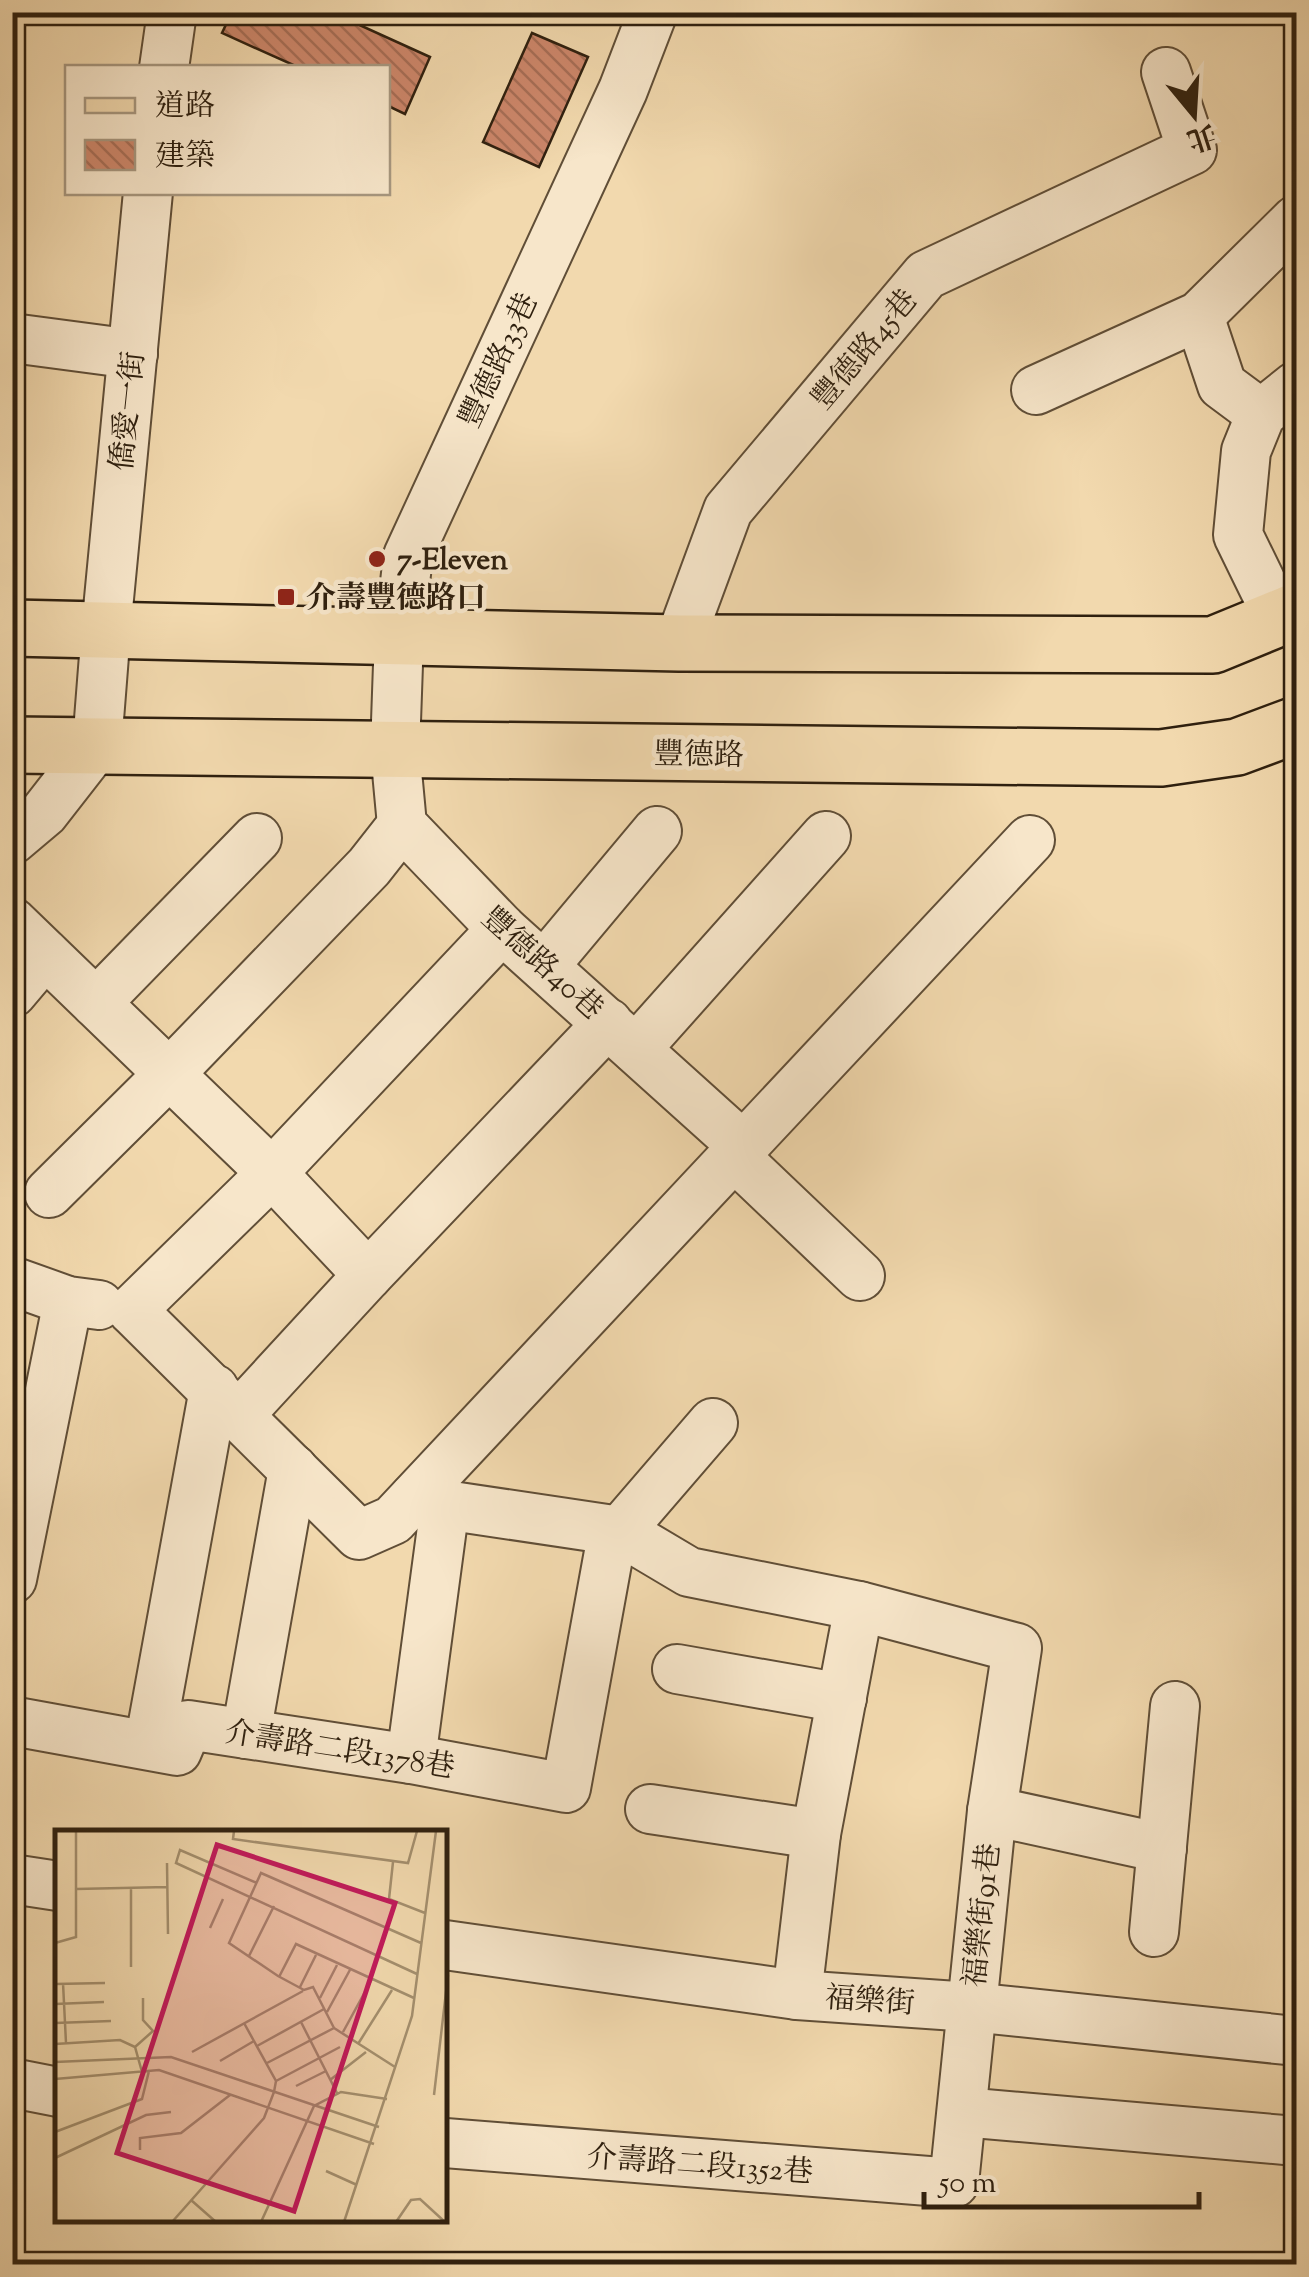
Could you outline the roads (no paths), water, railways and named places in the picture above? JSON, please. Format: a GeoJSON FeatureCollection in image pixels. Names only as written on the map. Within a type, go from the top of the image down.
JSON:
{"type":"FeatureCollection","features":[{"type":"Feature","properties":{"kind":"main road"},"geometry":{"type":"LineString","coordinates":[[12,628],[679,642],[1213,645],[1288,615]]}},
{"type":"Feature","properties":{"kind":"main road","name":"豐德路"},"geometry":{"type":"LineString","coordinates":[[12,745],[1161,758],[1237,747],[1296,725]]}},
{"type":"Feature","properties":{"kind":"street"},"geometry":{"type":"LineString","coordinates":[[164,65],[172,12]]}},
{"type":"Feature","properties":{"kind":"street","name":"豐德路33巷"},"geometry":{"type":"LineString","coordinates":[[395,750],[399,636],[408,556],[623,90],[652,12]]}},
{"type":"Feature","properties":{"kind":"street","name":"豐德路45巷"},"geometry":{"type":"LineString","coordinates":[[679,642],[728,510],[926,275],[1192,150],[1166,72]]}},
{"type":"Feature","properties":{"kind":"street","name":"僑愛一街"},"geometry":{"type":"LineString","coordinates":[[106,630],[148,195]]}},
{"type":"Feature","properties":{"kind":"street"},"geometry":{"type":"LineString","coordinates":[[1036,390],[1199,316],[1296,220]]}},
{"type":"Feature","properties":{"kind":"street"},"geometry":{"type":"LineString","coordinates":[[1199,316],[1222,385],[1278,400],[1246,450],[1238,535],[1288,615]]}},
{"type":"Feature","properties":{"kind":"street"},"geometry":{"type":"LineString","coordinates":[[12,338],[133,354]]}},
{"type":"Feature","properties":{"kind":"street"},"geometry":{"type":"LineString","coordinates":[[12,840],[44,813],[97,746],[106,630]]}},
{"type":"Feature","properties":{"kind":"street"},"geometry":{"type":"LineString","coordinates":[[49,1193],[368,867],[402,825],[395,750]]}},
{"type":"Feature","properties":{"kind":"street","name":"豐德路40巷"},"geometry":{"type":"LineString","coordinates":[[402,825],[502,929],[622,1036],[860,1276]]}},
{"type":"Feature","properties":{"kind":"street"},"geometry":{"type":"LineString","coordinates":[[544,966],[657,832]]}},
{"type":"Feature","properties":{"kind":"street"},"geometry":{"type":"LineString","coordinates":[[12,1721],[149,1746],[226,1402],[368,1276],[826,836]]}},
{"type":"Feature","properties":{"kind":"street"},"geometry":{"type":"LineString","coordinates":[[96,1003],[257,838]]}},
{"type":"Feature","properties":{"kind":"street"},"geometry":{"type":"LineString","coordinates":[[12,1281],[68,1301],[132,1310],[358,1535],[393,1520],[430,1501],[738,1152],[1030,840]]}},
{"type":"Feature","properties":{"kind":"street"},"geometry":{"type":"LineString","coordinates":[[132,1310],[272,1173],[502,929]]}},
{"type":"Feature","properties":{"kind":"street"},"geometry":{"type":"LineString","coordinates":[[12,993],[29,938],[171,1072],[368,1276]]}},
{"type":"Feature","properties":{"kind":"street"},"geometry":{"type":"LineString","coordinates":[[12,1579],[68,1301]]}},
{"type":"Feature","properties":{"kind":"street"},"geometry":{"type":"LineString","coordinates":[[617,1531],[713,1424]]}},
{"type":"Feature","properties":{"kind":"street"},"geometry":{"type":"LineString","coordinates":[[246,1734],[293,1469]]}},
{"type":"Feature","properties":{"kind":"street"},"geometry":{"type":"LineString","coordinates":[[430,1501],[617,1531],[689,1572],[859,1606],[816,1834],[797,1995]]}},
{"type":"Feature","properties":{"kind":"street"},"geometry":{"type":"LineString","coordinates":[[411,1759],[430,1501]]}},
{"type":"Feature","properties":{"kind":"street","name":"介壽路二段1378巷"},"geometry":{"type":"LineString","coordinates":[[149,1746],[178,1751],[188,1725],[411,1759],[566,1788],[617,1531]]}},
{"type":"Feature","properties":{"kind":"street","name":"福樂街91巷"},"geometry":{"type":"LineString","coordinates":[[859,1606],[1017,1648],[992,1811],[954,2183]]}},
{"type":"Feature","properties":{"kind":"street"},"geometry":{"type":"LineString","coordinates":[[677,1669],[842,1698]]}},
{"type":"Feature","properties":{"kind":"street"},"geometry":{"type":"LineString","coordinates":[[1154,1932],[1175,1706]]}},
{"type":"Feature","properties":{"kind":"street"},"geometry":{"type":"LineString","coordinates":[[650,1809],[816,1834]]}},
{"type":"Feature","properties":{"kind":"street"},"geometry":{"type":"LineString","coordinates":[[992,1811],[1162,1848]]}},
{"type":"Feature","properties":{"kind":"street"},"geometry":{"type":"LineString","coordinates":[[12,1879],[55,1886]]}},
{"type":"Feature","properties":{"kind":"street","name":"福樂街"},"geometry":{"type":"LineString","coordinates":[[448,1945],[797,1995],[971,2008],[1296,2041]]}},
{"type":"Feature","properties":{"kind":"street"},"geometry":{"type":"LineString","coordinates":[[12,2083],[55,2091]]}},
{"type":"Feature","properties":{"kind":"street"},"geometry":{"type":"LineString","coordinates":[[962,2112],[1296,2141]]}},
{"type":"Feature","properties":{"kind":"street","name":"介壽路二段1352巷"},"geometry":{"type":"LineString","coordinates":[[448,2143],[954,2183]]}},
{"type":"Feature","properties":{"kind":"place","name":"7-Eleven"},"geometry":{"type":"Point","coordinates":[377,559]}},
{"type":"Feature","properties":{"kind":"place","name":"介壽豐德路口"},"geometry":{"type":"Point","coordinates":[286,597]}}]}
